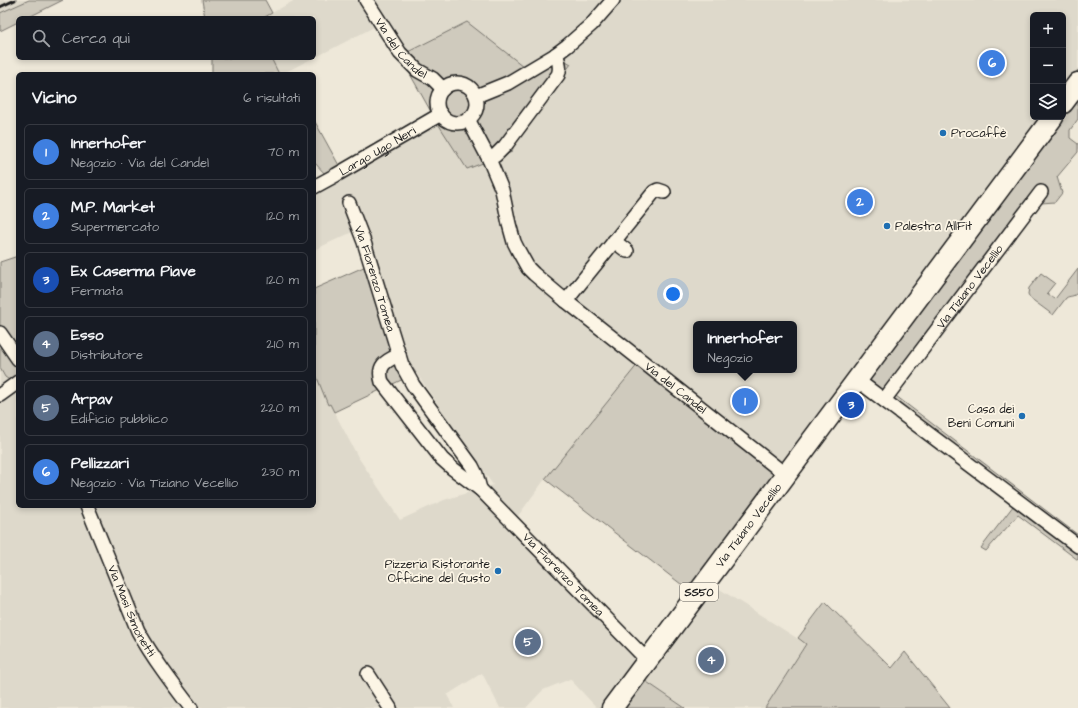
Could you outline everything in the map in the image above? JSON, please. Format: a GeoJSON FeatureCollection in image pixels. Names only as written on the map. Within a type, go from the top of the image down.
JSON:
{"type":"FeatureCollection","features":[{"type":"Feature","properties":{"kind":"main road"},"geometry":{"type":"LineString","coordinates":[[1066,99],[1078,83]]}},
{"type":"Feature","properties":{"kind":"main road","name":"Via Tiziano Vecellio"},"geometry":{"type":"LineString","coordinates":[[612,708],[1051,120]]}},
{"type":"Feature","properties":{"kind":"street","name":"Via del Candel"},"geometry":{"type":"LineString","coordinates":[[366,0],[400,53],[417,70],[433,79],[443,89]]}},
{"type":"Feature","properties":{"kind":"street"},"geometry":{"type":"LineString","coordinates":[[476,96],[508,83],[556,54],[592,24],[613,0]]}},
{"type":"Feature","properties":{"kind":"street"},"geometry":{"type":"LineString","coordinates":[[489,159],[496,155],[505,146],[560,72],[560,65],[556,54]]}},
{"type":"Feature","properties":{"kind":"street"},"geometry":{"type":"LineString","coordinates":[[459,83],[464,84],[473,91],[476,96],[477,105],[474,113],[463,122],[450,122],[445,119],[437,104],[440,93],[448,85],[459,83]]}},
{"type":"Feature","properties":{"kind":"street","name":"Largo Ugo Neri"},"geometry":{"type":"LineString","coordinates":[[316,185],[441,114]]}},
{"type":"Feature","properties":{"kind":"street","name":"Via del Candel"},"geometry":{"type":"LineString","coordinates":[[468,119],[489,159],[502,190],[514,242],[528,268],[566,301],[786,475]]}},
{"type":"Feature","properties":{"kind":"street"},"geometry":{"type":"LineString","coordinates":[[566,301],[654,192],[658,190],[664,192]]}},
{"type":"Feature","properties":{"kind":"street","name":"Via Tiziano Vecellio"},"geometry":{"type":"LineString","coordinates":[[884,400],[1041,192]]}},
{"type":"Feature","properties":{"kind":"street","name":"Via Fiorenzo Tomea"},"geometry":{"type":"LineString","coordinates":[[349,203],[364,242],[399,355],[406,371],[414,385],[472,466],[480,489]]}},
{"type":"Feature","properties":{"kind":"street"},"geometry":{"type":"LineString","coordinates":[[614,241],[627,251]]}},
{"type":"Feature","properties":{"kind":"street"},"geometry":{"type":"LineString","coordinates":[[0,333],[16,356]]}},
{"type":"Feature","properties":{"kind":"street","name":"Via Fiorenzo Tomea"},"geometry":{"type":"LineString","coordinates":[[399,355],[390,359],[383,365],[380,376],[382,382],[442,459],[480,489],[647,660]]}},
{"type":"Feature","properties":{"kind":"street"},"geometry":{"type":"LineString","coordinates":[[857,380],[1078,546]]}},
{"type":"Feature","properties":{"kind":"street"},"geometry":{"type":"LineString","coordinates":[[0,395],[16,383]]}},
{"type":"Feature","properties":{"kind":"street","name":"Via Masi Simonetti"},"geometry":{"type":"LineString","coordinates":[[88,508],[138,631],[154,657],[191,708]]}},
{"type":"Feature","properties":{"kind":"street"},"geometry":{"type":"LineString","coordinates":[[368,674],[390,708]]}},
{"type":"Feature","properties":{"kind":"shaded area"},"geometry":{"type":"Polygon","coordinates":[[[0,0],[29,0],[0,13],[0,0]]]}},
{"type":"Feature","properties":{"kind":"shaded area"},"geometry":{"type":"Polygon","coordinates":[[[29,0],[63,0],[31,16],[16,16],[16,23],[0,31],[0,13],[29,0]]]}},
{"type":"Feature","properties":{"kind":"shaded area"},"geometry":{"type":"Polygon","coordinates":[[[202,0],[265,0],[272,13],[267,16],[205,16],[202,0]]]}},
{"type":"Feature","properties":{"kind":"shaded area"},"geometry":{"type":"Polygon","coordinates":[[[295,0],[1078,0],[1078,70],[1066,86],[1066,12],[1030,12],[1030,120],[1041,120],[790,479],[545,479],[515,520],[650,664],[710,583],[806,644],[765,708],[685,708],[641,678],[619,708],[597,708],[570,679],[543,690],[526,708],[500,708],[482,673],[447,695],[454,708],[0,708],[0,368],[5,377],[16,385],[16,508],[316,508],[316,375],[328,405],[330,404],[358,457],[400,520],[444,500],[493,485],[408,361],[386,304],[363,227],[316,249],[316,179],[532,73],[400,56],[380,24],[316,57],[316,16],[267,16],[295,0]]]}},
{"type":"Feature","properties":{"kind":"shaded area"},"geometry":{"type":"Polygon","coordinates":[[[467,22],[532,73],[559,57],[571,64],[515,139],[512,152],[467,169],[435,119],[400,56],[467,22]]]}},
{"type":"Feature","properties":{"kind":"shaded area"},"geometry":{"type":"Polygon","coordinates":[[[212,60],[272,60],[278,72],[212,72],[212,60]]]}},
{"type":"Feature","properties":{"kind":"shaded area"},"geometry":{"type":"Polygon","coordinates":[[[272,60],[309,60],[286,72],[278,72],[272,60]]]}},
{"type":"Feature","properties":{"kind":"shaded area"},"geometry":{"type":"Polygon","coordinates":[[[1078,70],[1078,119],[1070,130],[1070,138],[1078,144],[1078,152],[1057,177],[1062,193],[1055,202],[1041,203],[896,396],[1078,535],[1078,560],[1018,515],[986,551],[981,548],[1020,497],[867,378],[1041,120],[1066,120],[1066,86],[1078,70]]]}},
{"type":"Feature","properties":{"kind":"shaded area"},"geometry":{"type":"Polygon","coordinates":[[[316,124],[341,169],[325,174],[316,164],[316,124]]]}},
{"type":"Feature","properties":{"kind":"shaded area"},"geometry":{"type":"Polygon","coordinates":[[[16,257],[16,385],[5,377],[0,368],[0,262],[16,257]]]}},
{"type":"Feature","properties":{"kind":"shaded area"},"geometry":{"type":"Polygon","coordinates":[[[375,262],[386,304],[408,361],[416,373],[334,412],[330,404],[328,405],[316,375],[316,288],[375,262]]]}},
{"type":"Feature","properties":{"kind":"shaded area"},"geometry":{"type":"Polygon","coordinates":[[[1078,269],[1078,292],[1075,295],[1066,298],[1053,315],[1030,298],[1028,294],[1029,288],[1041,273],[1055,283],[1047,293],[1055,299],[1078,269]]]}},
{"type":"Feature","properties":{"kind":"shaded area"},"geometry":{"type":"Polygon","coordinates":[[[638,364],[790,479],[699,598],[545,479],[638,364]]]}},
{"type":"Feature","properties":{"kind":"shaded area"},"geometry":{"type":"Polygon","coordinates":[[[825,602],[892,668],[905,652],[950,708],[765,708],[806,644],[798,638],[825,602]]]}},
{"type":"Feature","properties":{"kind":"shaded area"},"geometry":{"type":"Polygon","coordinates":[[[641,678],[685,708],[626,708],[623,702],[641,678]]]}},
{"type":"Feature","properties":{"kind":"railway"},"geometry":{"type":"LineString","coordinates":[[0,7],[15,0]]}},
{"type":"Feature","properties":{"kind":"place","name":"Pellizzari"},"geometry":{"type":"Point","coordinates":[992,63]}},
{"type":"Feature","properties":{"kind":"place","name":"Procaffè"},"geometry":{"type":"Point","coordinates":[943,133]}},
{"type":"Feature","properties":{"kind":"place","name":"M.P. Market"},"geometry":{"type":"Point","coordinates":[860,202]}},
{"type":"Feature","properties":{"kind":"place","name":"Palestra AllFit"},"geometry":{"type":"Point","coordinates":[887,226]}},
{"type":"Feature","properties":{"kind":"place","name":"Innerhofer"},"geometry":{"type":"Point","coordinates":[745,401]}},
{"type":"Feature","properties":{"kind":"place","name":"Ex Caserma Piave"},"geometry":{"type":"Point","coordinates":[851,405]}},
{"type":"Feature","properties":{"kind":"place","name":"Casa dei Beni Comuni"},"geometry":{"type":"Point","coordinates":[1022,416]}},
{"type":"Feature","properties":{"kind":"place","name":"Pizzeria Ristorante Officine del Gusto"},"geometry":{"type":"Point","coordinates":[498,571]}},
{"type":"Feature","properties":{"kind":"place","name":"Arpav"},"geometry":{"type":"Point","coordinates":[528,642]}},
{"type":"Feature","properties":{"kind":"place","name":"Esso"},"geometry":{"type":"Point","coordinates":[711,660]}}]}
